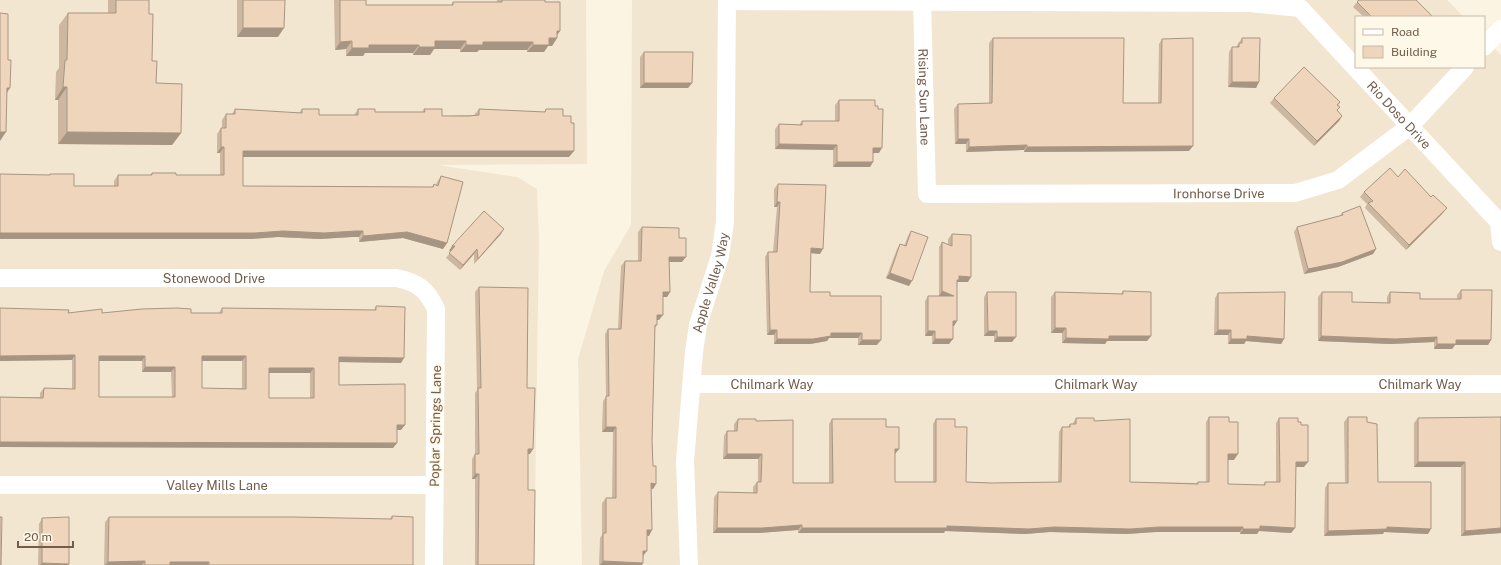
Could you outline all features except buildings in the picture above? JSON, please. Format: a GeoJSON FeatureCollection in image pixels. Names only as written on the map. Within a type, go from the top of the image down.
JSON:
{"type":"FeatureCollection","features":[{"type":"Feature","properties":{"kind":"street","name":"Rio Doso Drive"},"geometry":{"type":"LineString","coordinates":[[727,1],[1158,1],[1251,3],[1300,8],[1355,67]]}},
{"type":"Feature","properties":{"kind":"street","name":"Apple Valley Way"},"geometry":{"type":"LineString","coordinates":[[689,565],[685,461],[698,325],[720,256],[725,222],[727,1]]}},
{"type":"Feature","properties":{"kind":"street","name":"Rising Sun Lane"},"geometry":{"type":"LineString","coordinates":[[922,1],[927,194]]}},
{"type":"Feature","properties":{"kind":"street"},"geometry":{"type":"LineString","coordinates":[[1485,46],[1501,29]]}},
{"type":"Feature","properties":{"kind":"street","name":"Rio Doso Drive"},"geometry":{"type":"LineString","coordinates":[[1356,68],[1499,222],[1501,242]]}},
{"type":"Feature","properties":{"kind":"street","name":"Ironhorse Drive"},"geometry":{"type":"LineString","coordinates":[[927,194],[1295,193],[1338,180],[1410,126],[1464,68]]}},
{"type":"Feature","properties":{"kind":"street","name":"Stonewood Drive"},"geometry":{"type":"LineString","coordinates":[[0,278],[396,278],[410,280],[424,290]]}},
{"type":"Feature","properties":{"kind":"street","name":"Poplar Springs Lane"},"geometry":{"type":"LineString","coordinates":[[424,290],[436,309],[434,565]]}},
{"type":"Feature","properties":{"kind":"street","name":"Chilmark Way"},"geometry":{"type":"LineString","coordinates":[[692,384],[1501,384]]}},
{"type":"Feature","properties":{"kind":"street","name":"Valley Mills Lane"},"geometry":{"type":"LineString","coordinates":[[0,485],[434,485]]}},
{"type":"Feature","properties":{"kind":"shaded area"},"geometry":{"type":"Polygon","coordinates":[[[0,0],[586,0],[587,164],[438,165],[517,177],[537,189],[539,240],[534,565],[0,565],[0,0]]]}},
{"type":"Feature","properties":{"kind":"shaded area"},"geometry":{"type":"Polygon","coordinates":[[[632,0],[1447,0],[1463,16],[1355,16],[1355,68],[1485,68],[1485,39],[1501,55],[1501,565],[582,565],[578,359],[604,271],[631,225],[632,0]]]}}]}
